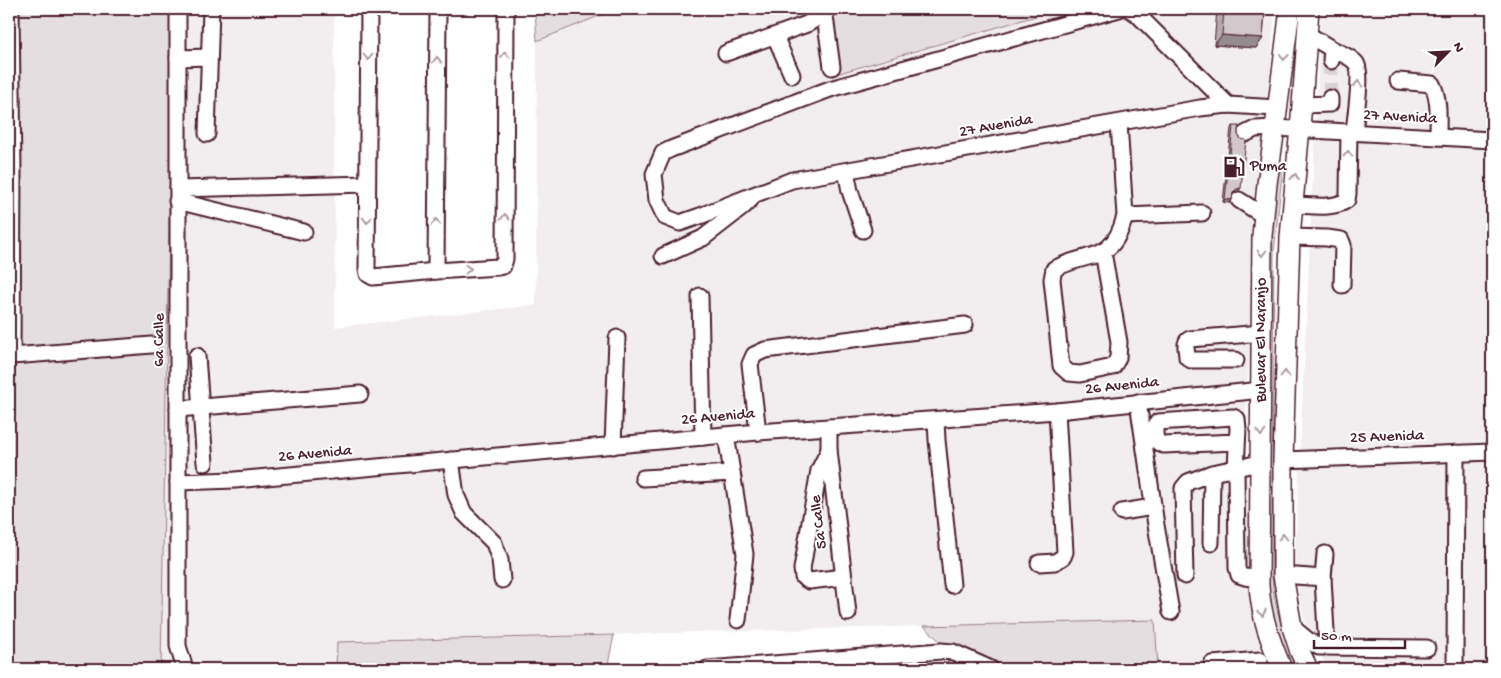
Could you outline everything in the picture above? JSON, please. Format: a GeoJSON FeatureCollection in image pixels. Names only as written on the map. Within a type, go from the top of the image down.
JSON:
{"type":"FeatureCollection","features":[{"type":"Feature","properties":{"kind":"main road","name":"Bulevar El Naranjo"},"geometry":{"type":"LineString","coordinates":[[1270,663],[1266,628],[1261,606],[1259,579],[1262,236],[1290,9]]}},
{"type":"Feature","properties":{"kind":"main road","name":"Bulevar El Naranjo"},"geometry":{"type":"LineString","coordinates":[[1308,669],[1292,627],[1283,575],[1283,460],[1290,237],[1309,9]]}},
{"type":"Feature","properties":{"kind":"street"},"geometry":{"type":"LineString","coordinates":[[11,9],[12,356],[152,345]]}},
{"type":"Feature","properties":{"kind":"street","name":"6a Calle"},"geometry":{"type":"LineString","coordinates":[[178,9],[178,646],[185,669]]}},
{"type":"Feature","properties":{"kind":"street"},"geometry":{"type":"LineString","coordinates":[[207,134],[211,9]]}},
{"type":"Feature","properties":{"kind":"street"},"geometry":{"type":"LineString","coordinates":[[369,9],[367,268],[368,274],[373,277],[503,266],[505,259],[506,9]]}},
{"type":"Feature","properties":{"kind":"street"},"geometry":{"type":"LineString","coordinates":[[436,271],[438,9]]}},
{"type":"Feature","properties":{"kind":"street","name":"27 Avenida"},"geometry":{"type":"LineString","coordinates":[[1119,9],[830,89],[663,153],[654,174],[657,200],[665,217],[680,223],[792,180],[1200,108],[1228,105],[1277,108]]}},
{"type":"Feature","properties":{"kind":"street"},"geometry":{"type":"LineString","coordinates":[[1129,9],[1137,14],[1228,105]]}},
{"type":"Feature","properties":{"kind":"street"},"geometry":{"type":"LineString","coordinates":[[726,53],[808,24],[824,11]]}},
{"type":"Feature","properties":{"kind":"street"},"geometry":{"type":"LineString","coordinates":[[824,11],[832,67]]}},
{"type":"Feature","properties":{"kind":"street"},"geometry":{"type":"LineString","coordinates":[[1293,205],[1335,205],[1346,200],[1348,194],[1351,132],[1357,105],[1359,73],[1357,64],[1345,55],[1331,55],[1307,34]]}},
{"type":"Feature","properties":{"kind":"street"},"geometry":{"type":"LineString","coordinates":[[775,36],[792,75]]}},
{"type":"Feature","properties":{"kind":"street"},"geometry":{"type":"LineString","coordinates":[[178,58],[209,57]]}},
{"type":"Feature","properties":{"kind":"street"},"geometry":{"type":"LineString","coordinates":[[1398,81],[1432,84],[1435,89],[1438,110],[1438,137]]}},
{"type":"Feature","properties":{"kind":"street"},"geometry":{"type":"LineString","coordinates":[[1302,105],[1330,101],[1357,105]]}},
{"type":"Feature","properties":{"kind":"street"},"geometry":{"type":"LineString","coordinates":[[1103,252],[1119,342],[1118,358],[1113,367],[1080,374],[1069,373],[1061,366],[1052,280],[1054,270],[1061,265],[1103,252],[1114,244],[1121,231],[1125,216],[1120,122]]}},
{"type":"Feature","properties":{"kind":"street","name":"27 Avenida"},"geometry":{"type":"LineString","coordinates":[[1245,134],[1255,129],[1275,128],[1492,140]]}},
{"type":"Feature","properties":{"kind":"street"},"geometry":{"type":"LineString","coordinates":[[846,171],[850,191],[863,230]]}},
{"type":"Feature","properties":{"kind":"street"},"geometry":{"type":"LineString","coordinates":[[178,195],[367,184]]}},
{"type":"Feature","properties":{"kind":"street"},"geometry":{"type":"LineString","coordinates":[[663,256],[703,238],[743,207],[756,194]]}},
{"type":"Feature","properties":{"kind":"street"},"geometry":{"type":"LineString","coordinates":[[178,195],[304,232]]}},
{"type":"Feature","properties":{"kind":"street"},"geometry":{"type":"LineString","coordinates":[[1238,200],[1264,216]]}},
{"type":"Feature","properties":{"kind":"street"},"geometry":{"type":"LineString","coordinates":[[1125,216],[1202,213]]}},
{"type":"Feature","properties":{"kind":"street"},"geometry":{"type":"LineString","coordinates":[[1290,237],[1341,240],[1343,245],[1342,285]]}},
{"type":"Feature","properties":{"kind":"street"},"geometry":{"type":"LineString","coordinates":[[700,296],[703,437]]}},
{"type":"Feature","properties":{"kind":"street"},"geometry":{"type":"LineString","coordinates":[[758,432],[750,364],[754,355],[765,350],[965,325]]}},
{"type":"Feature","properties":{"kind":"street"},"geometry":{"type":"LineString","coordinates":[[1236,360],[1191,360],[1187,357],[1187,340],[1190,338],[1262,333]]}},
{"type":"Feature","properties":{"kind":"street"},"geometry":{"type":"LineString","coordinates":[[613,446],[617,338]]}},
{"type":"Feature","properties":{"kind":"street"},"geometry":{"type":"LineString","coordinates":[[197,356],[205,463]]}},
{"type":"Feature","properties":{"kind":"street","name":"26 Avenida"},"geometry":{"type":"LineString","coordinates":[[178,482],[235,480],[758,432],[1057,411],[1262,390]]}},
{"type":"Feature","properties":{"kind":"street"},"geometry":{"type":"LineString","coordinates":[[1232,393],[1233,417]]}},
{"type":"Feature","properties":{"kind":"street"},"geometry":{"type":"LineString","coordinates":[[178,409],[360,394]]}},
{"type":"Feature","properties":{"kind":"street"},"geometry":{"type":"LineString","coordinates":[[1138,402],[1171,612]]}},
{"type":"Feature","properties":{"kind":"street"},"geometry":{"type":"LineString","coordinates":[[1039,562],[1055,562],[1063,557],[1065,552],[1057,411]]}},
{"type":"Feature","properties":{"kind":"street"},"geometry":{"type":"LineString","coordinates":[[1237,442],[1163,445],[1156,441],[1154,426],[1158,422],[1233,417],[1237,419],[1238,424],[1236,568],[1239,575],[1259,579]]}},
{"type":"Feature","properties":{"kind":"street"},"geometry":{"type":"LineString","coordinates":[[936,420],[952,585]]}},
{"type":"Feature","properties":{"kind":"street","name":"5a Calle"},"geometry":{"type":"LineString","coordinates":[[829,428],[829,450],[848,613]]}},
{"type":"Feature","properties":{"kind":"street"},"geometry":{"type":"LineString","coordinates":[[726,435],[745,554],[738,620]]}},
{"type":"Feature","properties":{"kind":"street"},"geometry":{"type":"LineString","coordinates":[[829,450],[819,470],[802,569],[803,577],[809,581],[844,577]]}},
{"type":"Feature","properties":{"kind":"street","name":"25 Avenida"},"geometry":{"type":"LineString","coordinates":[[1283,460],[1492,452]]}},
{"type":"Feature","properties":{"kind":"street"},"geometry":{"type":"LineString","coordinates":[[1455,669],[1456,453]]}},
{"type":"Feature","properties":{"kind":"street"},"geometry":{"type":"LineString","coordinates":[[451,460],[456,496],[464,512],[494,543],[500,560],[502,580]]}},
{"type":"Feature","properties":{"kind":"street"},"geometry":{"type":"LineString","coordinates":[[1185,576],[1183,488],[1188,482],[1212,473],[1260,463]]}},
{"type":"Feature","properties":{"kind":"street"},"geometry":{"type":"LineString","coordinates":[[643,478],[732,473]]}},
{"type":"Feature","properties":{"kind":"street"},"geometry":{"type":"LineString","coordinates":[[1211,543],[1212,473]]}},
{"type":"Feature","properties":{"kind":"street"},"geometry":{"type":"LineString","coordinates":[[1122,512],[1153,507]]}},
{"type":"Feature","properties":{"kind":"street"},"geometry":{"type":"LineString","coordinates":[[1325,554],[1323,578],[1326,632]]}},
{"type":"Feature","properties":{"kind":"street"},"geometry":{"type":"LineString","coordinates":[[1283,575],[1323,578]]}},
{"type":"Feature","properties":{"kind":"street"},"geometry":{"type":"LineString","coordinates":[[1292,627],[1309,641],[1320,647],[1427,648]]}},
{"type":"Feature","properties":{"kind":"street"},"geometry":{"type":"LineString","coordinates":[[707,669],[941,650],[953,652],[991,669]]}},
{"type":"Feature","properties":{"kind":"street"},"geometry":{"type":"LineString","coordinates":[[1212,664],[1270,663]]}},
{"type":"Feature","properties":{"kind":"shaded area"},"geometry":{"type":"Polygon","coordinates":[[[9,9],[173,9],[161,669],[9,669],[9,9]]]}},
{"type":"Feature","properties":{"kind":"shaded area"},"geometry":{"type":"Polygon","coordinates":[[[173,9],[334,9],[335,327],[536,305],[537,41],[616,9],[829,9],[836,74],[1036,16],[1037,9],[1275,9],[1246,399],[1250,580],[1264,649],[1272,669],[1158,669],[1155,620],[337,642],[336,669],[161,669],[173,9]]]}},
{"type":"Feature","properties":{"kind":"shaded area"},"geometry":{"type":"Polygon","coordinates":[[[535,9],[616,9],[537,41],[535,9]]]}},
{"type":"Feature","properties":{"kind":"shaded area"},"geometry":{"type":"Polygon","coordinates":[[[829,9],[1037,9],[1036,16],[836,74],[829,9]]]}},
{"type":"Feature","properties":{"kind":"shaded area"},"geometry":{"type":"Polygon","coordinates":[[[1321,9],[1492,9],[1492,669],[1329,669],[1307,632],[1294,574],[1321,9]]]}},
{"type":"Feature","properties":{"kind":"shaded area"},"geometry":{"type":"Polygon","coordinates":[[[1278,169],[1281,170],[1282,175],[1274,252],[1272,577],[1275,599],[1283,630],[1290,650],[1300,669],[1290,669],[1269,607],[1267,583],[1270,253],[1278,169]]]}},
{"type":"Feature","properties":{"kind":"shaded area"},"geometry":{"type":"Polygon","coordinates":[[[1155,620],[1158,669],[998,669],[949,650],[924,626],[1155,620]]]}},
{"type":"Feature","properties":{"kind":"shaded area"},"geometry":{"type":"Polygon","coordinates":[[[614,635],[607,669],[336,669],[337,642],[614,635]]]}},
{"type":"Feature","properties":{"kind":"building"},"geometry":{"type":"Polygon","coordinates":[[[1224,9],[1265,9],[1263,38],[1222,35],[1224,9]]]}},
{"type":"Feature","properties":{"kind":"building","name":"Puma"},"geometry":{"type":"Polygon","coordinates":[[[1233,126],[1239,126],[1238,135],[1241,139],[1246,140],[1241,188],[1233,192],[1232,200],[1225,199],[1233,126]]]}},
{"type":"Feature","properties":{"kind":"tunnel"},"geometry":{"type":"LineString","coordinates":[[1330,98],[1331,61]]}},
{"type":"Feature","properties":{"kind":"place","name":"Puma"},"geometry":{"type":"Point","coordinates":[1234,167]}}]}
